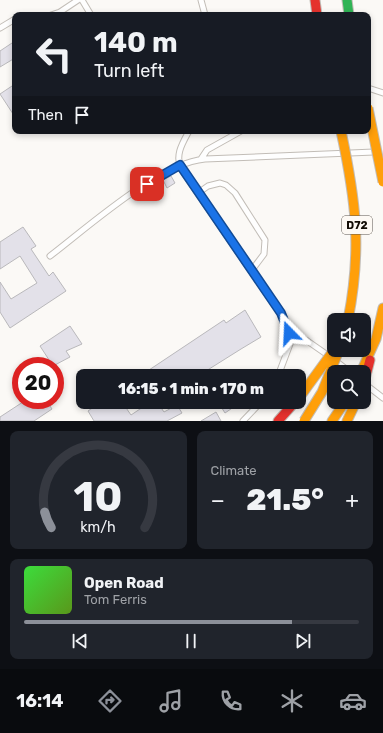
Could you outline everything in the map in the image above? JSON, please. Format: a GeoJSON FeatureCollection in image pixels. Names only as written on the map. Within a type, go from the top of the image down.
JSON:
{"type":"FeatureCollection","features":[{"type":"Feature","properties":{"kind":"main road"},"geometry":{"type":"LineString","coordinates":[[314,0],[316,12]]}},
{"type":"Feature","properties":{"kind":"main road"},"geometry":{"type":"LineString","coordinates":[[346,0],[348,12]]}},
{"type":"Feature","properties":{"kind":"main road"},"geometry":{"type":"LineString","coordinates":[[371,123],[383,182]]}},
{"type":"Feature","properties":{"kind":"main road","name":"D72"},"geometry":{"type":"LineString","coordinates":[[342,134],[354,194],[358,234],[356,274],[349,313]]}},
{"type":"Feature","properties":{"kind":"main road"},"geometry":{"type":"LineString","coordinates":[[369,365],[383,308]]}},
{"type":"Feature","properties":{"kind":"main road"},"geometry":{"type":"LineString","coordinates":[[364,365],[376,339]]}},
{"type":"Feature","properties":{"kind":"main road"},"geometry":{"type":"LineString","coordinates":[[306,388],[329,357]]}},
{"type":"Feature","properties":{"kind":"main road"},"geometry":{"type":"LineString","coordinates":[[304,421],[322,392],[336,357]]}},
{"type":"Feature","properties":{"kind":"main road"},"geometry":{"type":"LineString","coordinates":[[278,421],[289,409]]}},
{"type":"Feature","properties":{"kind":"main road"},"geometry":{"type":"LineString","coordinates":[[332,421],[340,409]]}},
{"type":"Feature","properties":{"kind":"main road"},"geometry":{"type":"LineString","coordinates":[[347,421],[353,409]]}},
{"type":"Feature","properties":{"kind":"lane"},"geometry":{"type":"LineString","coordinates":[[60,12],[78,0]]}},
{"type":"Feature","properties":{"kind":"lane"},"geometry":{"type":"LineString","coordinates":[[82,0],[90,12]]}},
{"type":"Feature","properties":{"kind":"lane"},"geometry":{"type":"LineString","coordinates":[[201,0],[204,12]]}},
{"type":"Feature","properties":{"kind":"lane"},"geometry":{"type":"LineString","coordinates":[[0,28],[12,21]]}},
{"type":"Feature","properties":{"kind":"lane"},"geometry":{"type":"LineString","coordinates":[[371,89],[383,93]]}},
{"type":"Feature","properties":{"kind":"lane"},"geometry":{"type":"LineString","coordinates":[[188,134],[179,151],[180,165],[286,322],[289,339],[287,354],[281,369]]}},
{"type":"Feature","properties":{"kind":"lane"},"geometry":{"type":"LineString","coordinates":[[201,159],[207,150],[236,134]]}},
{"type":"Feature","properties":{"kind":"lane"},"geometry":{"type":"LineString","coordinates":[[50,256],[122,201],[180,165],[201,159],[383,152]]}},
{"type":"Feature","properties":{"kind":"lane"},"geometry":{"type":"LineString","coordinates":[[198,193],[208,186],[220,183],[226,185],[235,192],[265,240],[264,254],[252,270]]}},
{"type":"Feature","properties":{"kind":"lane"},"geometry":{"type":"LineString","coordinates":[[289,339],[300,338],[310,342],[341,365]]}},
{"type":"Feature","properties":{"kind":"lane"},"geometry":{"type":"LineString","coordinates":[[371,389],[383,398]]}},
{"type":"Feature","properties":{"kind":"lane"},"geometry":{"type":"LineString","coordinates":[[243,421],[254,409]]}},
{"type":"Feature","properties":{"kind":"building"},"geometry":{"type":"Polygon","coordinates":[[[12,43],[12,60],[0,67],[0,51],[12,43]]]}},
{"type":"Feature","properties":{"kind":"building"},"geometry":{"type":"Polygon","coordinates":[[[12,86],[12,112],[0,94],[12,86]]]}},
{"type":"Feature","properties":{"kind":"building"},"geometry":{"type":"Polygon","coordinates":[[[171,176],[175,183],[167,188],[163,180],[171,176]]]}},
{"type":"Feature","properties":{"kind":"building"},"geometry":{"type":"Polygon","coordinates":[[[23,227],[36,246],[31,249],[49,276],[53,272],[66,291],[10,328],[0,312],[0,282],[11,299],[37,283],[20,256],[0,269],[0,242],[23,227]]]}},
{"type":"Feature","properties":{"kind":"building"},"geometry":{"type":"Polygon","coordinates":[[[245,310],[261,337],[209,369],[150,369],[224,320],[226,323],[245,310]]]}},
{"type":"Feature","properties":{"kind":"building"},"geometry":{"type":"Polygon","coordinates":[[[70,326],[82,344],[66,351],[70,357],[64,360],[64,357],[47,357],[40,346],[70,326]]]}},
{"type":"Feature","properties":{"kind":"building"},"geometry":{"type":"Polygon","coordinates":[[[12,409],[52,409],[34,421],[0,421],[0,417],[12,409]]]}},
{"type":"Feature","properties":{"kind":"building"},"geometry":{"type":"Polygon","coordinates":[[[91,409],[127,409],[131,415],[140,409],[162,409],[164,412],[170,409],[180,409],[182,413],[167,421],[94,421],[88,411],[91,409]]]}},
{"type":"Feature","properties":{"kind":"building"},"geometry":{"type":"Polygon","coordinates":[[[222,409],[231,409],[225,413],[222,409]]]}},
{"type":"Feature","properties":{"kind":"building"},"geometry":{"type":"Polygon","coordinates":[[[216,412],[221,421],[201,421],[216,412]]]}},
{"type":"Feature","properties":{"kind":"traffic: fast"},"geometry":{"type":"LineString","coordinates":[[347,0],[349,12]]}},
{"type":"Feature","properties":{"kind":"traffic: slow"},"geometry":{"type":"LineString","coordinates":[[371,123],[383,182]]}},
{"type":"Feature","properties":{"kind":"traffic: slow"},"geometry":{"type":"LineString","coordinates":[[342,134],[353,203],[356,247],[355,270],[349,313]]}},
{"type":"Feature","properties":{"kind":"traffic: slow"},"geometry":{"type":"LineString","coordinates":[[364,365],[376,339],[383,308]]}},
{"type":"Feature","properties":{"kind":"traffic: slow"},"geometry":{"type":"LineString","coordinates":[[306,388],[329,357]]}},
{"type":"Feature","properties":{"kind":"traffic: slow"},"geometry":{"type":"LineString","coordinates":[[304,421],[322,392],[336,357]]}},
{"type":"Feature","properties":{"kind":"traffic: slow"},"geometry":{"type":"LineString","coordinates":[[332,421],[340,409]]}},
{"type":"Feature","properties":{"kind":"traffic: slow"},"geometry":{"type":"LineString","coordinates":[[347,421],[353,409]]}},
{"type":"Feature","properties":{"kind":"traffic: jam"},"geometry":{"type":"LineString","coordinates":[[315,0],[317,12]]}},
{"type":"Feature","properties":{"kind":"traffic: jam"},"geometry":{"type":"LineString","coordinates":[[369,365],[370,360]]}},
{"type":"Feature","properties":{"kind":"traffic: jam"},"geometry":{"type":"LineString","coordinates":[[278,421],[289,409]]}},
{"type":"Feature","properties":{"kind":"route"},"geometry":{"type":"LineString","coordinates":[[147,184],[180,165],[181,169],[281,313],[286,322],[289,333]]}}]}
